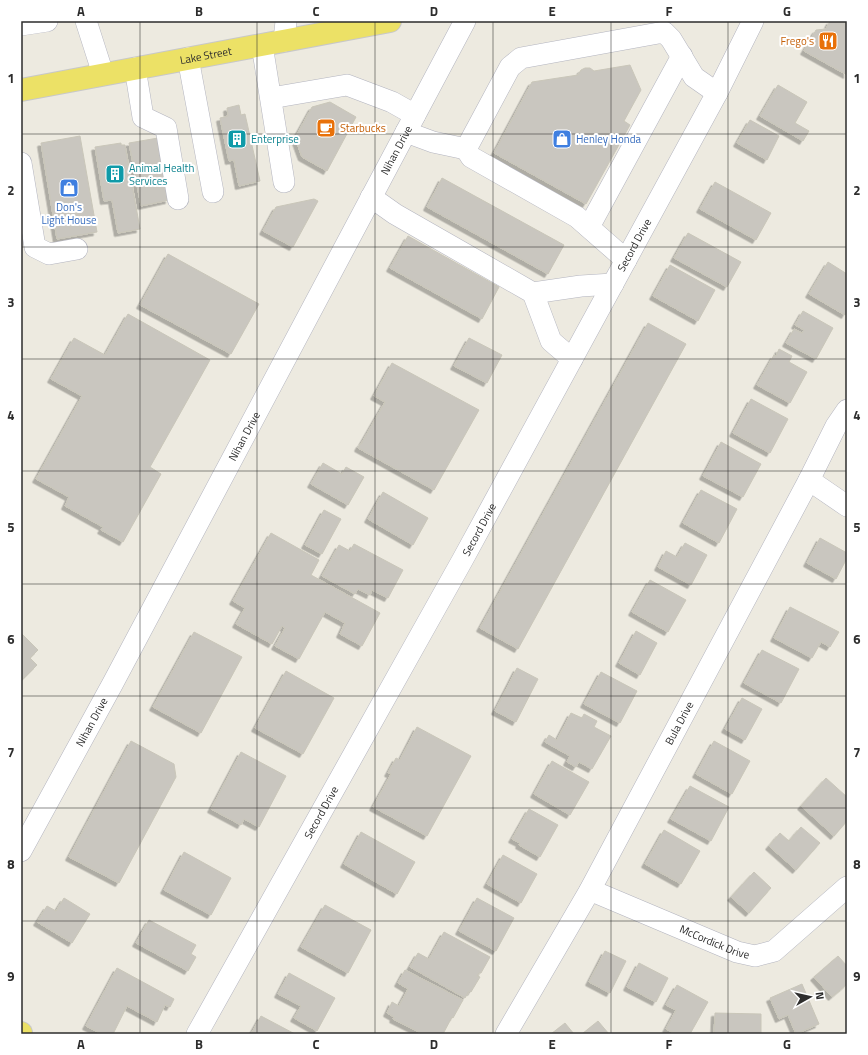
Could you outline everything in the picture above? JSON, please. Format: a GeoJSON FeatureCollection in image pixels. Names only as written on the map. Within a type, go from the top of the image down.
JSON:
{"type":"FeatureCollection","features":[{"type":"Feature","properties":{"kind":"main road","name":"Lake Street"},"geometry":{"type":"LineString","coordinates":[[21,90],[262,45],[285,31],[390,21]]}},
{"type":"Feature","properties":{"kind":"street"},"geometry":{"type":"LineString","coordinates":[[21,25],[47,21]]}},
{"type":"Feature","properties":{"kind":"street"},"geometry":{"type":"LineString","coordinates":[[86,21],[103,74]]}},
{"type":"Feature","properties":{"kind":"street","name":"Nihan Drive"},"geometry":{"type":"LineString","coordinates":[[21,851],[113,683],[465,21]]}},
{"type":"Feature","properties":{"kind":"street","name":"Secord Drive"},"geometry":{"type":"LineString","coordinates":[[197,1034],[463,559],[717,93],[753,21]]}},
{"type":"Feature","properties":{"kind":"street"},"geometry":{"type":"LineString","coordinates":[[466,149],[510,67],[521,58],[664,32],[671,39],[694,77],[717,93]]}},
{"type":"Feature","properties":{"kind":"street"},"geometry":{"type":"LineString","coordinates":[[262,45],[284,182]]}},
{"type":"Feature","properties":{"kind":"street"},"geometry":{"type":"LineString","coordinates":[[589,227],[682,56]]}},
{"type":"Feature","properties":{"kind":"street"},"geometry":{"type":"LineString","coordinates":[[188,58],[213,192]]}},
{"type":"Feature","properties":{"kind":"street"},"geometry":{"type":"LineString","coordinates":[[135,68],[143,117],[166,128],[178,199]]}},
{"type":"Feature","properties":{"kind":"street"},"geometry":{"type":"LineString","coordinates":[[271,98],[348,85],[392,102],[410,124],[433,142],[466,149],[471,157],[577,217],[626,260]]}},
{"type":"Feature","properties":{"kind":"street"},"geometry":{"type":"LineString","coordinates":[[21,163],[35,247],[49,254],[77,249]]}},
{"type":"Feature","properties":{"kind":"street"},"geometry":{"type":"LineString","coordinates":[[372,198],[395,214],[534,293],[581,286],[613,284]]}},
{"type":"Feature","properties":{"kind":"street"},"geometry":{"type":"LineString","coordinates":[[534,293],[551,341],[572,359]]}},
{"type":"Feature","properties":{"kind":"street","name":"Bula Drive"},"geometry":{"type":"LineString","coordinates":[[506,1034],[590,890],[809,480],[843,423]]}},
{"type":"Feature","properties":{"kind":"street"},"geometry":{"type":"LineString","coordinates":[[809,480],[847,506]]}},
{"type":"Feature","properties":{"kind":"street","name":"McCordick Drive"},"geometry":{"type":"LineString","coordinates":[[590,890],[737,952],[755,956],[774,951],[847,887]]}},
{"type":"Feature","properties":{"kind":"building","name":"Frego's"},"geometry":{"type":"Polygon","coordinates":[[[830,21],[841,21],[847,24],[847,75],[804,51],[816,30],[826,29],[830,21]]]}},
{"type":"Feature","properties":{"kind":"building","name":"Henley Honda"},"geometry":{"type":"Polygon","coordinates":[[[630,65],[641,90],[624,121],[630,125],[586,204],[494,153],[532,82],[578,75],[581,70],[585,68],[590,68],[594,71],[630,65]]]}},
{"type":"Feature","properties":{"kind":"building"},"geometry":{"type":"Polygon","coordinates":[[[778,85],[807,102],[795,123],[809,131],[803,141],[760,116],[778,85]]]}},
{"type":"Feature","properties":{"kind":"building","name":"Starbucks"},"geometry":{"type":"Polygon","coordinates":[[[330,102],[356,117],[327,171],[302,157],[295,138],[312,107],[330,102]]]}},
{"type":"Feature","properties":{"kind":"building","name":"Enterprise"},"geometry":{"type":"Polygon","coordinates":[[[239,105],[241,115],[245,114],[260,181],[239,186],[234,160],[229,161],[220,118],[228,116],[227,108],[239,105]]]}},
{"type":"Feature","properties":{"kind":"building"},"geometry":{"type":"Polygon","coordinates":[[[750,120],[779,136],[767,160],[737,143],[750,120]]]}},
{"type":"Feature","properties":{"kind":"building","name":"Don's Light House"},"geometry":{"type":"Polygon","coordinates":[[[80,136],[97,232],[57,239],[41,143],[80,136]]]}},
{"type":"Feature","properties":{"kind":"building"},"geometry":{"type":"Polygon","coordinates":[[[158,138],[169,200],[141,206],[129,143],[158,138]]]}},
{"type":"Feature","properties":{"kind":"building","name":"Animal Health Services"},"geometry":{"type":"Polygon","coordinates":[[[121,143],[121,145],[125,145],[140,229],[118,233],[112,200],[104,201],[95,147],[121,143]]]}},
{"type":"Feature","properties":{"kind":"building"},"geometry":{"type":"Polygon","coordinates":[[[442,178],[564,245],[548,274],[427,207],[442,178]]]}},
{"type":"Feature","properties":{"kind":"building"},"geometry":{"type":"Polygon","coordinates":[[[715,182],[771,213],[756,240],[700,209],[715,182]]]}},
{"type":"Feature","properties":{"kind":"building"},"geometry":{"type":"Polygon","coordinates":[[[314,199],[318,201],[293,247],[263,231],[276,207],[314,199]]]}},
{"type":"Feature","properties":{"kind":"building"},"geometry":{"type":"Polygon","coordinates":[[[688,233],[741,262],[727,287],[674,258],[688,233]]]}},
{"type":"Feature","properties":{"kind":"building"},"geometry":{"type":"Polygon","coordinates":[[[408,236],[499,287],[482,319],[390,268],[408,236]]]}},
{"type":"Feature","properties":{"kind":"building"},"geometry":{"type":"Polygon","coordinates":[[[168,254],[259,304],[231,354],[140,305],[168,254]]]}},
{"type":"Feature","properties":{"kind":"building"},"geometry":{"type":"Polygon","coordinates":[[[828,262],[847,274],[847,311],[845,315],[809,294],[828,262]]]}},
{"type":"Feature","properties":{"kind":"building"},"geometry":{"type":"Polygon","coordinates":[[[670,265],[715,290],[698,321],[653,296],[670,265]]]}},
{"type":"Feature","properties":{"kind":"building"},"geometry":{"type":"Polygon","coordinates":[[[803,311],[833,328],[816,359],[786,343],[794,329],[802,333],[804,330],[795,325],[803,311]]]}},
{"type":"Feature","properties":{"kind":"building"},"geometry":{"type":"Polygon","coordinates":[[[128,314],[210,360],[150,467],[161,474],[123,542],[101,530],[103,527],[65,506],[69,497],[36,479],[82,396],[51,379],[74,338],[105,355],[128,314]]]}},
{"type":"Feature","properties":{"kind":"building"},"geometry":{"type":"Polygon","coordinates":[[[648,323],[686,344],[518,649],[480,628],[648,323]]]}},
{"type":"Feature","properties":{"kind":"building"},"geometry":{"type":"Polygon","coordinates":[[[469,338],[502,355],[487,383],[454,366],[469,338]]]}},
{"type":"Feature","properties":{"kind":"building"},"geometry":{"type":"Polygon","coordinates":[[[779,349],[792,356],[789,362],[807,372],[790,403],[757,385],[779,349]]]}},
{"type":"Feature","properties":{"kind":"building"},"geometry":{"type":"Polygon","coordinates":[[[392,363],[479,410],[434,490],[358,448],[385,402],[374,396],[392,363]]]}},
{"type":"Feature","properties":{"kind":"building"},"geometry":{"type":"Polygon","coordinates":[[[751,399],[788,419],[770,453],[733,433],[751,399]]]}},
{"type":"Feature","properties":{"kind":"building"},"geometry":{"type":"Polygon","coordinates":[[[721,442],[761,464],[743,497],[703,476],[721,442]]]}},
{"type":"Feature","properties":{"kind":"building"},"geometry":{"type":"Polygon","coordinates":[[[323,463],[342,474],[346,467],[364,477],[348,505],[311,484],[323,463]]]}},
{"type":"Feature","properties":{"kind":"building"},"geometry":{"type":"Polygon","coordinates":[[[701,490],[737,509],[719,543],[683,523],[701,490]]]}},
{"type":"Feature","properties":{"kind":"building"},"geometry":{"type":"Polygon","coordinates":[[[383,492],[428,518],[413,545],[368,519],[383,492]]]}},
{"type":"Feature","properties":{"kind":"building"},"geometry":{"type":"Polygon","coordinates":[[[324,510],[341,519],[322,554],[305,545],[324,510]]]}},
{"type":"Feature","properties":{"kind":"building"},"geometry":{"type":"Polygon","coordinates":[[[271,533],[319,560],[311,575],[380,613],[362,646],[340,634],[345,623],[325,612],[299,659],[275,646],[285,628],[282,626],[272,644],[236,624],[245,608],[233,601],[271,533]]]}},
{"type":"Feature","properties":{"kind":"building"},"geometry":{"type":"Polygon","coordinates":[[[820,538],[847,553],[847,558],[836,579],[807,563],[820,538]]]}},
{"type":"Feature","properties":{"kind":"building"},"geometry":{"type":"Polygon","coordinates":[[[685,543],[707,555],[691,585],[658,567],[666,551],[677,557],[685,543]]]}},
{"type":"Feature","properties":{"kind":"building"},"geometry":{"type":"Polygon","coordinates":[[[354,544],[403,570],[388,598],[372,590],[370,595],[358,589],[355,594],[322,576],[339,545],[350,551],[354,544]]]}},
{"type":"Feature","properties":{"kind":"building"},"geometry":{"type":"Polygon","coordinates":[[[650,580],[686,600],[668,632],[632,612],[650,580]]]}},
{"type":"Feature","properties":{"kind":"building"},"geometry":{"type":"Polygon","coordinates":[[[790,607],[839,632],[830,647],[821,642],[812,658],[774,638],[790,607]]]}},
{"type":"Feature","properties":{"kind":"building"},"geometry":{"type":"Polygon","coordinates":[[[636,631],[657,643],[640,675],[619,663],[636,631]]]}},
{"type":"Feature","properties":{"kind":"building"},"geometry":{"type":"Polygon","coordinates":[[[194,632],[242,657],[201,733],[153,707],[194,632]]]}},
{"type":"Feature","properties":{"kind":"building"},"geometry":{"type":"Polygon","coordinates":[[[21,633],[38,650],[30,658],[37,665],[21,681],[21,633]]]}},
{"type":"Feature","properties":{"kind":"building"},"geometry":{"type":"Polygon","coordinates":[[[762,650],[799,669],[781,703],[744,683],[762,650]]]}},
{"type":"Feature","properties":{"kind":"building"},"geometry":{"type":"Polygon","coordinates":[[[517,668],[538,679],[516,722],[495,711],[517,668]]]}},
{"type":"Feature","properties":{"kind":"building"},"geometry":{"type":"Polygon","coordinates":[[[286,671],[334,698],[303,754],[255,728],[286,671]]]}},
{"type":"Feature","properties":{"kind":"building"},"geometry":{"type":"Polygon","coordinates":[[[601,672],[637,691],[620,723],[584,704],[601,672]]]}},
{"type":"Feature","properties":{"kind":"building"},"geometry":{"type":"Polygon","coordinates":[[[742,698],[762,709],[745,740],[725,729],[742,698]]]}},
{"type":"Feature","properties":{"kind":"building"},"geometry":{"type":"Polygon","coordinates":[[[571,713],[582,718],[584,714],[597,721],[594,727],[611,736],[592,769],[579,762],[576,767],[567,762],[570,756],[545,742],[549,735],[557,740],[571,713]]]}},
{"type":"Feature","properties":{"kind":"building"},"geometry":{"type":"Polygon","coordinates":[[[417,727],[471,756],[427,836],[373,807],[391,774],[388,773],[396,758],[400,760],[417,727]]]}},
{"type":"Feature","properties":{"kind":"building"},"geometry":{"type":"Polygon","coordinates":[[[131,741],[174,764],[176,777],[119,883],[69,857],[131,741]]]}},
{"type":"Feature","properties":{"kind":"building"},"geometry":{"type":"Polygon","coordinates":[[[714,741],[750,761],[732,794],[696,774],[714,741]]]}},
{"type":"Feature","properties":{"kind":"building"},"geometry":{"type":"Polygon","coordinates":[[[241,752],[286,776],[259,827],[244,819],[241,825],[211,809],[241,752]]]}},
{"type":"Feature","properties":{"kind":"building"},"geometry":{"type":"Polygon","coordinates":[[[552,761],[589,782],[570,815],[534,794],[552,761]]]}},
{"type":"Feature","properties":{"kind":"building"},"geometry":{"type":"Polygon","coordinates":[[[826,778],[847,797],[847,821],[834,836],[801,806],[826,778]]]}},
{"type":"Feature","properties":{"kind":"building"},"geometry":{"type":"Polygon","coordinates":[[[690,786],[729,807],[711,841],[671,819],[690,786]]]}},
{"type":"Feature","properties":{"kind":"building"},"geometry":{"type":"Polygon","coordinates":[[[529,809],[558,825],[540,857],[519,845],[520,843],[512,839],[529,809]]]}},
{"type":"Feature","properties":{"kind":"building"},"geometry":{"type":"Polygon","coordinates":[[[801,827],[820,843],[796,870],[769,846],[780,833],[789,841],[801,827]]]}},
{"type":"Feature","properties":{"kind":"building"},"geometry":{"type":"Polygon","coordinates":[[[664,830],[700,851],[681,884],[645,864],[664,830]]]}},
{"type":"Feature","properties":{"kind":"building"},"geometry":{"type":"Polygon","coordinates":[[[361,832],[415,862],[397,894],[344,864],[361,832]]]}},
{"type":"Feature","properties":{"kind":"building"},"geometry":{"type":"Polygon","coordinates":[[[184,852],[231,878],[211,915],[164,890],[184,852]]]}},
{"type":"Feature","properties":{"kind":"building"},"geometry":{"type":"Polygon","coordinates":[[[503,855],[537,874],[521,903],[487,884],[503,855]]]}},
{"type":"Feature","properties":{"kind":"building"},"geometry":{"type":"Polygon","coordinates":[[[754,872],[771,888],[749,913],[731,897],[754,872]]]}},
{"type":"Feature","properties":{"kind":"building"},"geometry":{"type":"Polygon","coordinates":[[[64,898],[90,914],[72,943],[37,922],[47,906],[56,911],[64,898]]]}},
{"type":"Feature","properties":{"kind":"building"},"geometry":{"type":"Polygon","coordinates":[[[477,898],[514,918],[496,951],[459,931],[477,898]]]}},
{"type":"Feature","properties":{"kind":"building"},"geometry":{"type":"Polygon","coordinates":[[[325,905],[371,930],[348,973],[301,947],[325,905]]]}},
{"type":"Feature","properties":{"kind":"building"},"geometry":{"type":"Polygon","coordinates":[[[149,920],[196,945],[191,954],[196,957],[188,971],[136,943],[149,920]]]}},
{"type":"Feature","properties":{"kind":"building"},"geometry":{"type":"Polygon","coordinates":[[[444,932],[490,957],[481,973],[477,976],[480,977],[471,992],[469,991],[465,998],[410,967],[418,953],[429,959],[444,932]]]}},
{"type":"Feature","properties":{"kind":"building"},"geometry":{"type":"Polygon","coordinates":[[[605,951],[626,961],[610,993],[589,982],[605,951]]]}},
{"type":"Feature","properties":{"kind":"building"},"geometry":{"type":"Polygon","coordinates":[[[838,956],[847,966],[847,984],[832,997],[814,977],[838,956]]]}},
{"type":"Feature","properties":{"kind":"building"},"geometry":{"type":"Polygon","coordinates":[[[639,963],[668,978],[656,1002],[627,987],[639,963]]]}},
{"type":"Feature","properties":{"kind":"building"},"geometry":{"type":"Polygon","coordinates":[[[117,968],[174,999],[170,1007],[165,1005],[157,1022],[127,1006],[113,1034],[102,1034],[86,1026],[117,968]]]}},
{"type":"Feature","properties":{"kind":"building"},"geometry":{"type":"Polygon","coordinates":[[[405,970],[463,1000],[443,1034],[423,1034],[393,1019],[394,1017],[387,1013],[392,1002],[399,1006],[408,989],[398,983],[405,970]]]}},
{"type":"Feature","properties":{"kind":"building"},"geometry":{"type":"Polygon","coordinates":[[[289,973],[335,998],[317,1031],[294,1018],[301,1006],[278,994],[289,973]]]}},
{"type":"Feature","properties":{"kind":"building"},"geometry":{"type":"Polygon","coordinates":[[[802,984],[819,1024],[796,1034],[788,1015],[779,1019],[770,998],[802,984]]]}},
{"type":"Feature","properties":{"kind":"building"},"geometry":{"type":"Polygon","coordinates":[[[677,985],[708,1002],[690,1034],[676,1034],[666,1029],[676,1010],[666,1005],[677,985]]]}},
{"type":"Feature","properties":{"kind":"building"},"geometry":{"type":"Polygon","coordinates":[[[715,1013],[761,1014],[761,1034],[714,1034],[715,1013]]]}},
{"type":"Feature","properties":{"kind":"building"},"geometry":{"type":"Polygon","coordinates":[[[261,1016],[295,1034],[251,1034],[261,1016]]]}},
{"type":"Feature","properties":{"kind":"building"},"geometry":{"type":"Polygon","coordinates":[[[598,1021],[609,1034],[582,1034],[598,1021]]]}},
{"type":"Feature","properties":{"kind":"building"},"geometry":{"type":"Polygon","coordinates":[[[565,1023],[574,1034],[551,1034],[565,1023]]]}},
{"type":"Feature","properties":{"kind":"place","name":"Frego's"},"geometry":{"type":"Point","coordinates":[828,41]}},
{"type":"Feature","properties":{"kind":"place","name":"Starbucks"},"geometry":{"type":"Point","coordinates":[326,128]}},
{"type":"Feature","properties":{"kind":"place","name":"Enterprise"},"geometry":{"type":"Point","coordinates":[237,139]}},
{"type":"Feature","properties":{"kind":"place","name":"Henley Honda"},"geometry":{"type":"Point","coordinates":[562,139]}},
{"type":"Feature","properties":{"kind":"place","name":"Animal Health Services"},"geometry":{"type":"Point","coordinates":[115,174]}},
{"type":"Feature","properties":{"kind":"place","name":"Don's Light House"},"geometry":{"type":"Point","coordinates":[69,188]}}]}
